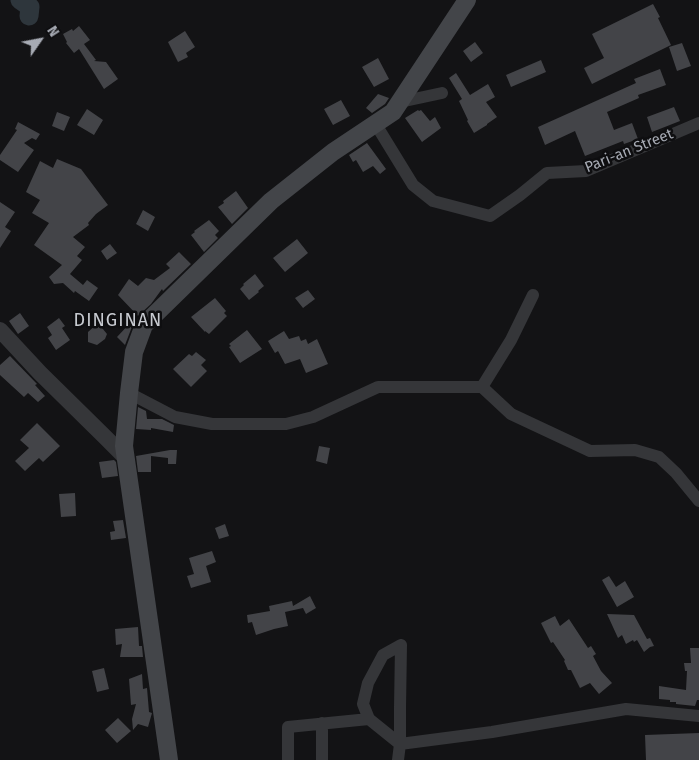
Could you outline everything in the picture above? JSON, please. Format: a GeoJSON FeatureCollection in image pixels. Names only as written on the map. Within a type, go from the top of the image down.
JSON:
{"type":"FeatureCollection","features":[{"type":"Feature","properties":{"kind":"main road"},"geometry":{"type":"LineString","coordinates":[[169,760],[124,446],[134,352],[144,325],[271,201],[333,152],[393,112],[467,0]]}},
{"type":"Feature","properties":{"kind":"street"},"geometry":{"type":"LineString","coordinates":[[400,102],[442,93]]}},
{"type":"Feature","properties":{"kind":"street","name":"Pari-an Street"},"geometry":{"type":"LineString","coordinates":[[375,123],[413,185],[432,201],[490,216],[547,173],[586,171],[699,123]]}},
{"type":"Feature","properties":{"kind":"street"},"geometry":{"type":"LineString","coordinates":[[482,387],[511,340],[533,294]]}},
{"type":"Feature","properties":{"kind":"street"},"geometry":{"type":"LineString","coordinates":[[0,330],[40,373],[126,458]]}},
{"type":"Feature","properties":{"kind":"street"},"geometry":{"type":"LineString","coordinates":[[129,393],[175,417],[212,424],[286,424],[313,417],[378,387],[482,387],[511,414],[590,451],[635,450],[659,458],[676,473],[699,501]]}},
{"type":"Feature","properties":{"kind":"street"},"geometry":{"type":"LineString","coordinates":[[398,760],[400,744],[400,645],[383,655],[368,683],[364,704],[370,719],[400,744],[492,732],[626,709],[699,716]]}},
{"type":"Feature","properties":{"kind":"street"},"geometry":{"type":"LineString","coordinates":[[288,760],[288,727],[370,719]]}},
{"type":"Feature","properties":{"kind":"street"},"geometry":{"type":"LineString","coordinates":[[322,723],[322,760]]}},
{"type":"Feature","properties":{"kind":"building"},"geometry":{"type":"Polygon","coordinates":[[[653,4],[671,45],[592,84],[584,68],[604,58],[592,34],[653,4]]]}},
{"type":"Feature","properties":{"kind":"building"},"geometry":{"type":"Polygon","coordinates":[[[79,26],[90,40],[84,44],[96,60],[94,61],[106,62],[118,79],[104,89],[79,49],[74,53],[66,43],[63,34],[72,29],[73,31],[79,26]]]}},
{"type":"Feature","properties":{"kind":"building"},"geometry":{"type":"Polygon","coordinates":[[[185,31],[195,47],[186,53],[188,57],[178,62],[168,42],[185,31]]]}},
{"type":"Feature","properties":{"kind":"building"},"geometry":{"type":"Polygon","coordinates":[[[475,42],[483,53],[471,62],[463,51],[475,42]]]}},
{"type":"Feature","properties":{"kind":"building"},"geometry":{"type":"Polygon","coordinates":[[[682,43],[691,66],[677,71],[669,47],[682,43]]]}},
{"type":"Feature","properties":{"kind":"building"},"geometry":{"type":"Polygon","coordinates":[[[378,58],[389,79],[374,87],[362,67],[378,58]]]}},
{"type":"Feature","properties":{"kind":"building"},"geometry":{"type":"Polygon","coordinates":[[[541,60],[546,72],[511,87],[506,75],[541,60]]]}},
{"type":"Feature","properties":{"kind":"building"},"geometry":{"type":"Polygon","coordinates":[[[660,69],[666,85],[638,95],[639,98],[607,112],[614,130],[632,123],[638,139],[624,144],[623,141],[585,156],[575,131],[545,145],[538,127],[636,83],[634,79],[660,69]]]}},
{"type":"Feature","properties":{"kind":"building"},"geometry":{"type":"Polygon","coordinates":[[[456,73],[470,95],[488,84],[495,97],[486,102],[497,117],[474,133],[459,101],[462,99],[449,78],[456,73]]]}},
{"type":"Feature","properties":{"kind":"building"},"geometry":{"type":"Polygon","coordinates":[[[378,94],[389,98],[385,104],[372,113],[366,108],[378,94]]]}},
{"type":"Feature","properties":{"kind":"building"},"geometry":{"type":"Polygon","coordinates":[[[341,100],[350,116],[333,125],[324,109],[341,100]]]}},
{"type":"Feature","properties":{"kind":"building"},"geometry":{"type":"Polygon","coordinates":[[[674,107],[680,121],[652,132],[647,117],[674,107]]]}},
{"type":"Feature","properties":{"kind":"building"},"geometry":{"type":"Polygon","coordinates":[[[87,109],[103,120],[94,135],[77,125],[87,109]]]}},
{"type":"Feature","properties":{"kind":"building"},"geometry":{"type":"Polygon","coordinates":[[[421,110],[430,121],[435,117],[441,128],[422,142],[405,118],[421,110]]]}},
{"type":"Feature","properties":{"kind":"building"},"geometry":{"type":"Polygon","coordinates":[[[57,112],[70,117],[64,131],[52,126],[57,112]]]}},
{"type":"Feature","properties":{"kind":"building"},"geometry":{"type":"Polygon","coordinates":[[[18,122],[40,134],[36,140],[32,138],[24,143],[34,150],[18,172],[0,160],[0,155],[17,130],[15,129],[18,122]]]}},
{"type":"Feature","properties":{"kind":"building"},"geometry":{"type":"Polygon","coordinates":[[[367,143],[386,169],[380,174],[373,166],[363,172],[356,160],[353,162],[349,155],[367,143]]]}},
{"type":"Feature","properties":{"kind":"building"},"geometry":{"type":"Polygon","coordinates":[[[57,159],[81,169],[108,205],[96,214],[88,223],[89,225],[73,237],[85,247],[77,256],[82,260],[70,274],[83,285],[87,280],[98,288],[89,301],[75,291],[74,293],[63,283],[54,284],[49,277],[62,265],[34,245],[49,223],[32,213],[40,200],[26,192],[40,161],[53,168],[57,159]]]}},
{"type":"Feature","properties":{"kind":"building"},"geometry":{"type":"Polygon","coordinates":[[[236,191],[248,208],[232,224],[218,207],[236,191]]]}},
{"type":"Feature","properties":{"kind":"building"},"geometry":{"type":"Polygon","coordinates":[[[0,202],[15,212],[5,227],[11,231],[0,248],[0,202]]]}},
{"type":"Feature","properties":{"kind":"building"},"geometry":{"type":"Polygon","coordinates":[[[143,210],[155,217],[148,231],[136,224],[143,210]]]}},
{"type":"Feature","properties":{"kind":"building"},"geometry":{"type":"Polygon","coordinates":[[[209,220],[219,231],[215,235],[218,238],[204,252],[191,235],[209,220]]]}},
{"type":"Feature","properties":{"kind":"building"},"geometry":{"type":"Polygon","coordinates":[[[297,239],[308,253],[285,272],[273,258],[297,239]]]}},
{"type":"Feature","properties":{"kind":"building"},"geometry":{"type":"Polygon","coordinates":[[[110,244],[117,253],[107,260],[101,251],[110,244]]]}},
{"type":"Feature","properties":{"kind":"building"},"geometry":{"type":"Polygon","coordinates":[[[179,252],[191,264],[163,291],[162,289],[151,304],[138,316],[118,295],[129,279],[138,286],[146,278],[154,280],[170,268],[166,264],[179,252]]]}},
{"type":"Feature","properties":{"kind":"building"},"geometry":{"type":"Polygon","coordinates":[[[255,274],[264,286],[249,300],[240,289],[255,274]]]}},
{"type":"Feature","properties":{"kind":"building"},"geometry":{"type":"Polygon","coordinates":[[[308,290],[315,299],[303,308],[295,298],[308,290]]]}},
{"type":"Feature","properties":{"kind":"building"},"geometry":{"type":"Polygon","coordinates":[[[215,298],[226,311],[224,313],[227,316],[209,334],[191,317],[215,298]]]}},
{"type":"Feature","properties":{"kind":"building"},"geometry":{"type":"Polygon","coordinates":[[[20,313],[29,326],[18,334],[9,321],[20,313]]]}},
{"type":"Feature","properties":{"kind":"building"},"geometry":{"type":"Polygon","coordinates":[[[59,318],[65,326],[62,328],[70,340],[56,350],[48,338],[52,335],[47,327],[59,318]]]}},
{"type":"Feature","properties":{"kind":"building"},"geometry":{"type":"Polygon","coordinates":[[[131,322],[133,324],[125,345],[117,337],[131,322]]]}},
{"type":"Feature","properties":{"kind":"building"},"geometry":{"type":"Polygon","coordinates":[[[98,323],[107,334],[105,339],[97,345],[88,342],[88,332],[98,323]]]}},
{"type":"Feature","properties":{"kind":"building"},"geometry":{"type":"Polygon","coordinates":[[[247,330],[262,349],[240,363],[229,347],[231,346],[229,344],[247,330]]]}},
{"type":"Feature","properties":{"kind":"building"},"geometry":{"type":"Polygon","coordinates":[[[284,331],[289,339],[299,336],[301,341],[306,339],[308,344],[317,339],[328,364],[306,373],[300,359],[285,364],[278,351],[275,353],[268,341],[284,331]]]}},
{"type":"Feature","properties":{"kind":"building"},"geometry":{"type":"Polygon","coordinates":[[[196,352],[206,360],[201,365],[207,371],[191,387],[173,369],[189,354],[192,356],[196,352]]]}},
{"type":"Feature","properties":{"kind":"building"},"geometry":{"type":"Polygon","coordinates":[[[10,356],[37,384],[35,385],[45,396],[38,402],[28,393],[24,397],[0,375],[0,365],[10,356]]]}},
{"type":"Feature","properties":{"kind":"building"},"geometry":{"type":"Polygon","coordinates":[[[138,407],[146,411],[147,419],[162,419],[174,425],[173,432],[151,428],[151,430],[136,429],[138,407]]]}},
{"type":"Feature","properties":{"kind":"building"},"geometry":{"type":"Polygon","coordinates":[[[37,423],[60,446],[43,462],[39,458],[25,471],[15,461],[29,448],[20,440],[37,423]]]}},
{"type":"Feature","properties":{"kind":"building"},"geometry":{"type":"Polygon","coordinates":[[[319,446],[330,448],[327,464],[316,461],[319,446]]]}},
{"type":"Feature","properties":{"kind":"building"},"geometry":{"type":"Polygon","coordinates":[[[177,450],[176,464],[168,464],[168,458],[151,456],[151,472],[138,472],[136,456],[177,450]]]}},
{"type":"Feature","properties":{"kind":"building"},"geometry":{"type":"Polygon","coordinates":[[[114,460],[118,476],[102,478],[99,462],[114,460]]]}},
{"type":"Feature","properties":{"kind":"building"},"geometry":{"type":"Polygon","coordinates":[[[75,493],[76,516],[61,517],[59,494],[75,493]]]}},
{"type":"Feature","properties":{"kind":"building"},"geometry":{"type":"Polygon","coordinates":[[[123,520],[126,538],[111,540],[110,532],[115,531],[113,521],[123,520]]]}},
{"type":"Feature","properties":{"kind":"building"},"geometry":{"type":"Polygon","coordinates":[[[225,524],[229,536],[219,539],[215,528],[225,524]]]}},
{"type":"Feature","properties":{"kind":"building"},"geometry":{"type":"Polygon","coordinates":[[[212,551],[216,562],[206,566],[211,582],[191,588],[187,576],[194,574],[189,558],[212,551]]]}},
{"type":"Feature","properties":{"kind":"building"},"geometry":{"type":"Polygon","coordinates":[[[609,576],[616,587],[625,581],[634,597],[617,607],[602,580],[609,576]]]}},
{"type":"Feature","properties":{"kind":"building"},"geometry":{"type":"Polygon","coordinates":[[[310,596],[316,608],[306,614],[303,608],[285,612],[288,626],[256,635],[252,622],[248,623],[247,615],[270,611],[269,606],[292,601],[293,606],[310,596]]]}},
{"type":"Feature","properties":{"kind":"building"},"geometry":{"type":"Polygon","coordinates":[[[607,614],[634,615],[647,639],[650,638],[654,646],[644,652],[637,640],[626,644],[622,635],[618,638],[607,614]]]}},
{"type":"Feature","properties":{"kind":"building"},"geometry":{"type":"Polygon","coordinates":[[[555,616],[560,626],[569,619],[588,648],[591,646],[596,654],[593,656],[601,671],[612,683],[599,694],[590,683],[580,688],[571,670],[568,670],[565,660],[553,642],[551,643],[541,623],[555,616]]]}},
{"type":"Feature","properties":{"kind":"building"},"geometry":{"type":"Polygon","coordinates":[[[138,627],[139,646],[142,646],[143,657],[120,657],[122,644],[116,645],[115,629],[138,627]]]}},
{"type":"Feature","properties":{"kind":"building"},"geometry":{"type":"Polygon","coordinates":[[[690,648],[699,648],[699,700],[697,700],[695,706],[676,704],[676,702],[670,702],[670,700],[659,699],[659,686],[686,690],[687,671],[685,671],[684,663],[691,663],[690,648]]]}},
{"type":"Feature","properties":{"kind":"building"},"geometry":{"type":"Polygon","coordinates":[[[104,668],[109,689],[97,692],[92,671],[104,668]]]}},
{"type":"Feature","properties":{"kind":"building"},"geometry":{"type":"Polygon","coordinates":[[[142,674],[143,689],[147,688],[149,712],[152,713],[148,727],[138,724],[133,730],[132,719],[136,704],[131,705],[129,679],[142,674]]]}},
{"type":"Feature","properties":{"kind":"building"},"geometry":{"type":"Polygon","coordinates":[[[118,718],[131,731],[117,743],[105,730],[118,718]]]}},
{"type":"Feature","properties":{"kind":"building"},"geometry":{"type":"Polygon","coordinates":[[[699,733],[699,760],[646,760],[645,735],[699,733]]]}},
{"type":"Feature","properties":{"kind":"waterway"},"geometry":{"type":"LineString","coordinates":[[20,0],[30,7],[29,16]]}},
{"type":"Feature","properties":{"kind":"district","name":"DINGINAN"},"geometry":{"type":"Point","coordinates":[118,321]}}]}
